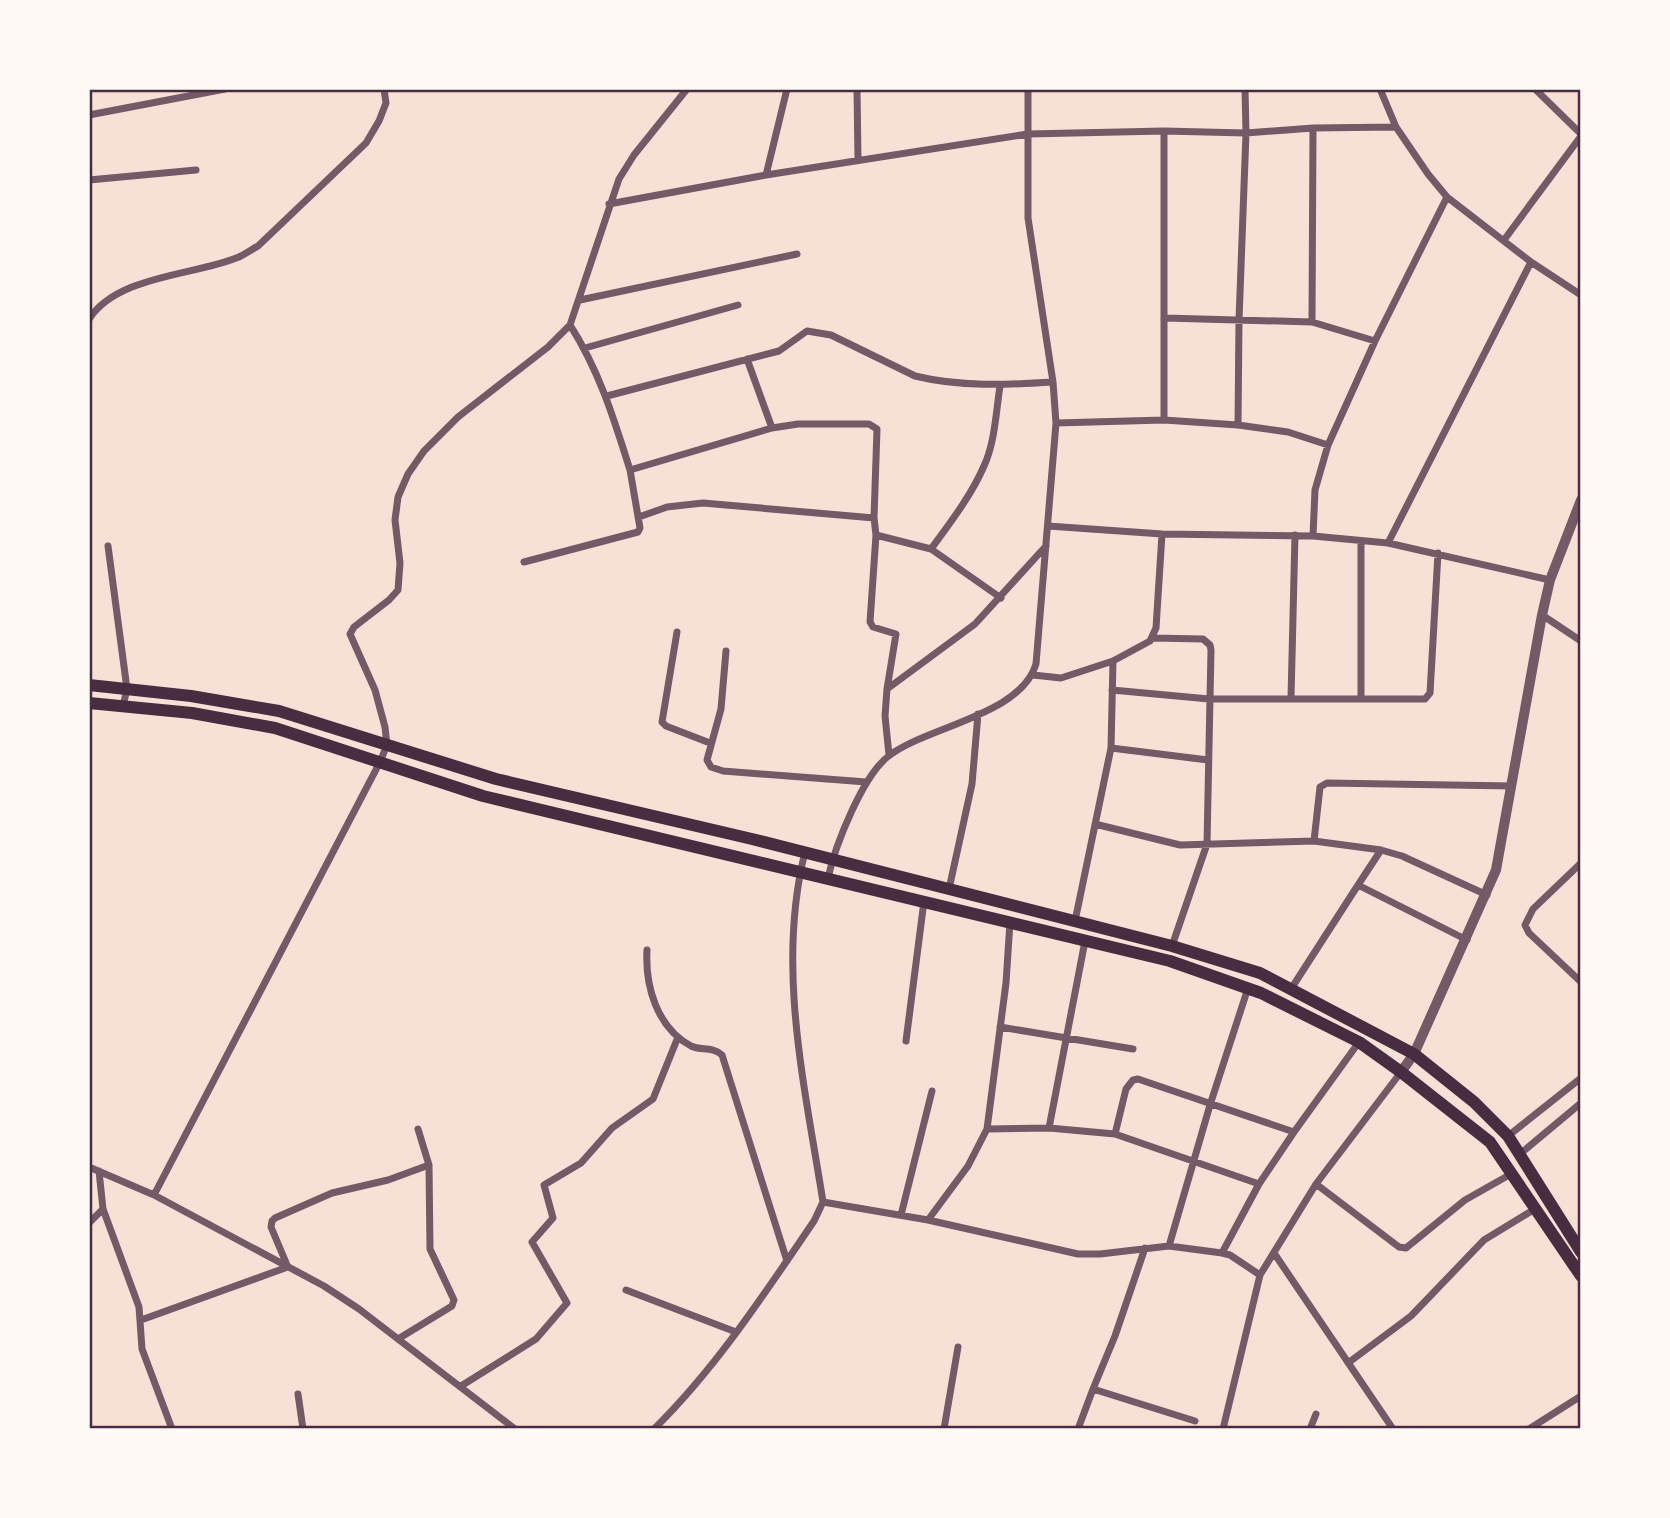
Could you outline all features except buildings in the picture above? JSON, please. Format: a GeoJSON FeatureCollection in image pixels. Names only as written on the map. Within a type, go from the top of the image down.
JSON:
{"type":"FeatureCollection","features":[{"type":"Feature","properties":{"kind":"main road"},"geometry":{"type":"LineString","coordinates":[[89,685],[197,697],[279,711],[496,779],[805,852],[1172,946],[1260,973],[1414,1054],[1475,1102],[1508,1136],[1581,1252]]}},
{"type":"Feature","properties":{"kind":"main road"},"geometry":{"type":"LineString","coordinates":[[195,714],[197,697]]}},
{"type":"Feature","properties":{"kind":"main road"},"geometry":{"type":"LineString","coordinates":[[89,703],[195,714],[275,728],[483,796],[1170,961],[1248,988],[1359,1042],[1402,1072],[1490,1142],[1581,1276]]}},
{"type":"Feature","properties":{"kind":"street"},"geometry":{"type":"LineString","coordinates":[[89,115],[225,89]]}},
{"type":"Feature","properties":{"kind":"street"},"geometry":{"type":"LineString","coordinates":[[89,319],[94,311],[111,298],[131,287],[239,257],[258,246],[366,143],[386,103],[384,89]]}},
{"type":"Feature","properties":{"kind":"street"},"geometry":{"type":"LineString","coordinates":[[154,1195],[387,745],[375,690],[350,634],[354,627],[398,590],[400,563],[395,520],[398,497],[408,474],[424,451],[458,417],[548,347],[570,325],[619,179],[634,155],[687,89]]}},
{"type":"Feature","properties":{"kind":"street"},"geometry":{"type":"LineString","coordinates":[[766,175],[787,89]]}},
{"type":"Feature","properties":{"kind":"street"},"geometry":{"type":"LineString","coordinates":[[858,89],[858,160]]}},
{"type":"Feature","properties":{"kind":"street"},"geometry":{"type":"LineString","coordinates":[[828,878],[832,859],[866,782],[876,768],[890,755],[978,714],[1024,687],[1033,675],[1036,664],[1056,423],[1053,382],[1028,218],[1028,89]]}},
{"type":"Feature","properties":{"kind":"street"},"geometry":{"type":"LineString","coordinates":[[1238,425],[1245,89]]}},
{"type":"Feature","properties":{"kind":"street"},"geometry":{"type":"LineString","coordinates":[[1380,89],[1396,127],[1447,197],[1531,262],[1581,295]]}},
{"type":"Feature","properties":{"kind":"street"},"geometry":{"type":"LineString","coordinates":[[1504,240],[1581,135],[1535,89]]}},
{"type":"Feature","properties":{"kind":"street"},"geometry":{"type":"LineString","coordinates":[[609,204],[766,175],[1028,134],[1164,131],[1246,133],[1313,128],[1396,127]]}},
{"type":"Feature","properties":{"kind":"street"},"geometry":{"type":"LineString","coordinates":[[1312,323],[1313,128]]}},
{"type":"Feature","properties":{"kind":"street"},"geometry":{"type":"LineString","coordinates":[[1164,131],[1164,420]]}},
{"type":"Feature","properties":{"kind":"street"},"geometry":{"type":"LineString","coordinates":[[89,180],[196,170]]}},
{"type":"Feature","properties":{"kind":"street"},"geometry":{"type":"LineString","coordinates":[[1313,536],[1315,490],[1328,445],[1375,341],[1447,197]]}},
{"type":"Feature","properties":{"kind":"street"},"geometry":{"type":"LineString","coordinates":[[580,300],[797,254]]}},
{"type":"Feature","properties":{"kind":"street"},"geometry":{"type":"LineString","coordinates":[[1388,543],[1531,262]]}},
{"type":"Feature","properties":{"kind":"street"},"geometry":{"type":"LineString","coordinates":[[585,348],[738,305]]}},
{"type":"Feature","properties":{"kind":"street"},"geometry":{"type":"LineString","coordinates":[[1165,318],[1312,323],[1375,341]]}},
{"type":"Feature","properties":{"kind":"street"},"geometry":{"type":"LineString","coordinates":[[524,562],[633,534],[640,528],[630,470],[607,396],[585,348],[570,325]]}},
{"type":"Feature","properties":{"kind":"street"},"geometry":{"type":"LineString","coordinates":[[607,396],[779,351],[790,345],[801,333],[815,331],[831,335],[915,376],[955,383],[1000,386],[1053,382]]}},
{"type":"Feature","properties":{"kind":"street"},"geometry":{"type":"LineString","coordinates":[[747,359],[772,428]]}},
{"type":"Feature","properties":{"kind":"street"},"geometry":{"type":"LineString","coordinates":[[931,549],[985,466],[992,441],[1000,386]]}},
{"type":"Feature","properties":{"kind":"street"},"geometry":{"type":"LineString","coordinates":[[1056,423],[1164,420],[1238,425],[1288,432],[1328,445]]}},
{"type":"Feature","properties":{"kind":"street"},"geometry":{"type":"LineString","coordinates":[[630,470],[772,428],[799,424],[873,425],[877,429],[874,518],[876,535],[870,622],[873,627],[894,632],[897,637],[885,716],[890,755]]}},
{"type":"Feature","properties":{"kind":"street"},"geometry":{"type":"LineString","coordinates":[[1223,1429],[1260,1275],[1316,1184],[1414,1054],[1440,992],[1487,895],[1500,856],[1550,580],[1577,524],[1581,500]]}},
{"type":"Feature","properties":{"kind":"street"},"geometry":{"type":"LineString","coordinates":[[639,517],[667,507],[703,503],[874,518]]}},
{"type":"Feature","properties":{"kind":"street"},"geometry":{"type":"LineString","coordinates":[[1048,526],[1162,534],[1295,535],[1388,543],[1550,580]]}},
{"type":"Feature","properties":{"kind":"street"},"geometry":{"type":"LineString","coordinates":[[1033,675],[1061,678],[1113,661],[1146,644],[1152,638],[1156,628],[1162,534]]}},
{"type":"Feature","properties":{"kind":"street"},"geometry":{"type":"LineString","coordinates":[[876,535],[931,549],[1001,598]]}},
{"type":"Feature","properties":{"kind":"street"},"geometry":{"type":"LineString","coordinates":[[1291,698],[1295,535]]}},
{"type":"Feature","properties":{"kind":"street"},"geometry":{"type":"LineString","coordinates":[[1361,541],[1361,699]]}},
{"type":"Feature","properties":{"kind":"street"},"geometry":{"type":"LineString","coordinates":[[108,546],[127,689],[123,706]]}},
{"type":"Feature","properties":{"kind":"street"},"geometry":{"type":"LineString","coordinates":[[887,689],[975,624],[1047,546]]}},
{"type":"Feature","properties":{"kind":"street"},"geometry":{"type":"LineString","coordinates":[[1112,690],[1209,699],[1425,699],[1430,696],[1438,553]]}},
{"type":"Feature","properties":{"kind":"street"},"geometry":{"type":"LineString","coordinates":[[1542,615],[1581,641]]}},
{"type":"Feature","properties":{"kind":"street"},"geometry":{"type":"LineString","coordinates":[[677,632],[662,722],[710,743]]}},
{"type":"Feature","properties":{"kind":"street"},"geometry":{"type":"LineString","coordinates":[[1152,638],[1207,641],[1211,650],[1207,844],[1172,946]]}},
{"type":"Feature","properties":{"kind":"street"},"geometry":{"type":"LineString","coordinates":[[726,651],[722,699],[710,743],[711,767],[723,771],[866,782]]}},
{"type":"Feature","properties":{"kind":"street"},"geometry":{"type":"LineString","coordinates":[[1075,921],[1111,748],[1113,661]]}},
{"type":"Feature","properties":{"kind":"street"},"geometry":{"type":"LineString","coordinates":[[949,889],[972,784],[978,714]]}},
{"type":"Feature","properties":{"kind":"street"},"geometry":{"type":"LineString","coordinates":[[1111,748],[1208,760]]}},
{"type":"Feature","properties":{"kind":"street"},"geometry":{"type":"LineString","coordinates":[[1314,841],[1320,787],[1327,783],[1513,786]]}},
{"type":"Feature","properties":{"kind":"street"},"geometry":{"type":"LineString","coordinates":[[1095,824],[1174,845],[1314,841],[1381,850],[1412,860],[1487,895]]}},
{"type":"Feature","properties":{"kind":"street"},"geometry":{"type":"LineString","coordinates":[[1291,989],[1381,850]]}},
{"type":"Feature","properties":{"kind":"street"},"geometry":{"type":"LineString","coordinates":[[654,1429],[680,1404],[736,1332],[814,1221],[823,1202],[796,1025],[793,981],[793,940],[800,871],[805,852]]}},
{"type":"Feature","properties":{"kind":"street"},"geometry":{"type":"LineString","coordinates":[[1581,863],[1532,909],[1525,925],[1529,933],[1581,982]]}},
{"type":"Feature","properties":{"kind":"street"},"geometry":{"type":"LineString","coordinates":[[1358,885],[1467,940]]}},
{"type":"Feature","properties":{"kind":"street"},"geometry":{"type":"LineString","coordinates":[[906,1041],[924,901]]}},
{"type":"Feature","properties":{"kind":"street"},"geometry":{"type":"LineString","coordinates":[[928,1220],[964,1173],[987,1129],[1010,922]]}},
{"type":"Feature","properties":{"kind":"street"},"geometry":{"type":"LineString","coordinates":[[1049,1128],[1085,941]]}},
{"type":"Feature","properties":{"kind":"street"},"geometry":{"type":"LineString","coordinates":[[647,950],[646,962],[657,1010],[666,1024],[678,1037],[694,1047],[714,1049],[722,1055],[787,1261]]}},
{"type":"Feature","properties":{"kind":"street"},"geometry":{"type":"LineString","coordinates":[[1169,1246],[1248,988]]}},
{"type":"Feature","properties":{"kind":"street"},"geometry":{"type":"LineString","coordinates":[[1000,1027],[1133,1049]]}},
{"type":"Feature","properties":{"kind":"street"},"geometry":{"type":"LineString","coordinates":[[461,1386],[536,1339],[567,1303],[533,1242],[553,1217],[544,1185],[581,1163],[600,1138],[653,1099],[663,1080],[678,1037]]}},
{"type":"Feature","properties":{"kind":"street"},"geometry":{"type":"LineString","coordinates":[[1222,1253],[1259,1184],[1359,1042]]}},
{"type":"Feature","properties":{"kind":"street"},"geometry":{"type":"LineString","coordinates":[[1508,1136],[1581,1078]]}},
{"type":"Feature","properties":{"kind":"street"},"geometry":{"type":"LineString","coordinates":[[1115,1134],[1126,1089],[1133,1080],[1143,1080],[1294,1132]]}},
{"type":"Feature","properties":{"kind":"street"},"geometry":{"type":"LineString","coordinates":[[901,1215],[932,1091]]}},
{"type":"Feature","properties":{"kind":"street"},"geometry":{"type":"LineString","coordinates":[[1520,1154],[1581,1103]]}},
{"type":"Feature","properties":{"kind":"street"},"geometry":{"type":"LineString","coordinates":[[987,1129],[1049,1128],[1115,1134],[1259,1184]]}},
{"type":"Feature","properties":{"kind":"street"},"geometry":{"type":"LineString","coordinates":[[398,1339],[453,1303],[453,1297],[433,1257],[428,1238],[429,1166],[418,1129]]}},
{"type":"Feature","properties":{"kind":"street"},"geometry":{"type":"LineString","coordinates":[[287,1265],[271,1227],[275,1218],[332,1193],[388,1180],[429,1166]]}},
{"type":"Feature","properties":{"kind":"street"},"geometry":{"type":"LineString","coordinates":[[89,1167],[154,1195],[287,1265],[359,1309],[515,1429]]}},
{"type":"Feature","properties":{"kind":"street"},"geometry":{"type":"LineString","coordinates":[[99,1171],[103,1209],[136,1297],[141,1320],[142,1349],[172,1429]]}},
{"type":"Feature","properties":{"kind":"street"},"geometry":{"type":"LineString","coordinates":[[1316,1184],[1399,1247],[1406,1248],[1465,1200],[1511,1174]]}},
{"type":"Feature","properties":{"kind":"street"},"geometry":{"type":"LineString","coordinates":[[823,1202],[928,1220],[1078,1254],[1169,1246],[1222,1253],[1230,1255],[1260,1275]]}},
{"type":"Feature","properties":{"kind":"street"},"geometry":{"type":"LineString","coordinates":[[89,1223],[103,1209]]}},
{"type":"Feature","properties":{"kind":"street"},"geometry":{"type":"LineString","coordinates":[[1348,1363],[1411,1316],[1485,1240],[1535,1209]]}},
{"type":"Feature","properties":{"kind":"street"},"geometry":{"type":"LineString","coordinates":[[1078,1429],[1115,1336],[1145,1248]]}},
{"type":"Feature","properties":{"kind":"street"},"geometry":{"type":"LineString","coordinates":[[1274,1253],[1393,1429]]}},
{"type":"Feature","properties":{"kind":"street"},"geometry":{"type":"LineString","coordinates":[[141,1320],[277,1272],[287,1265]]}},
{"type":"Feature","properties":{"kind":"street"},"geometry":{"type":"LineString","coordinates":[[625,1290],[736,1332]]}},
{"type":"Feature","properties":{"kind":"street"},"geometry":{"type":"LineString","coordinates":[[944,1429],[958,1347]]}},
{"type":"Feature","properties":{"kind":"street"},"geometry":{"type":"LineString","coordinates":[[1093,1389],[1195,1421]]}},
{"type":"Feature","properties":{"kind":"street"},"geometry":{"type":"LineString","coordinates":[[298,1394],[303,1429]]}},
{"type":"Feature","properties":{"kind":"street"},"geometry":{"type":"LineString","coordinates":[[1529,1429],[1581,1396]]}},
{"type":"Feature","properties":{"kind":"street"},"geometry":{"type":"LineString","coordinates":[[1310,1429],[1316,1414]]}}]}
